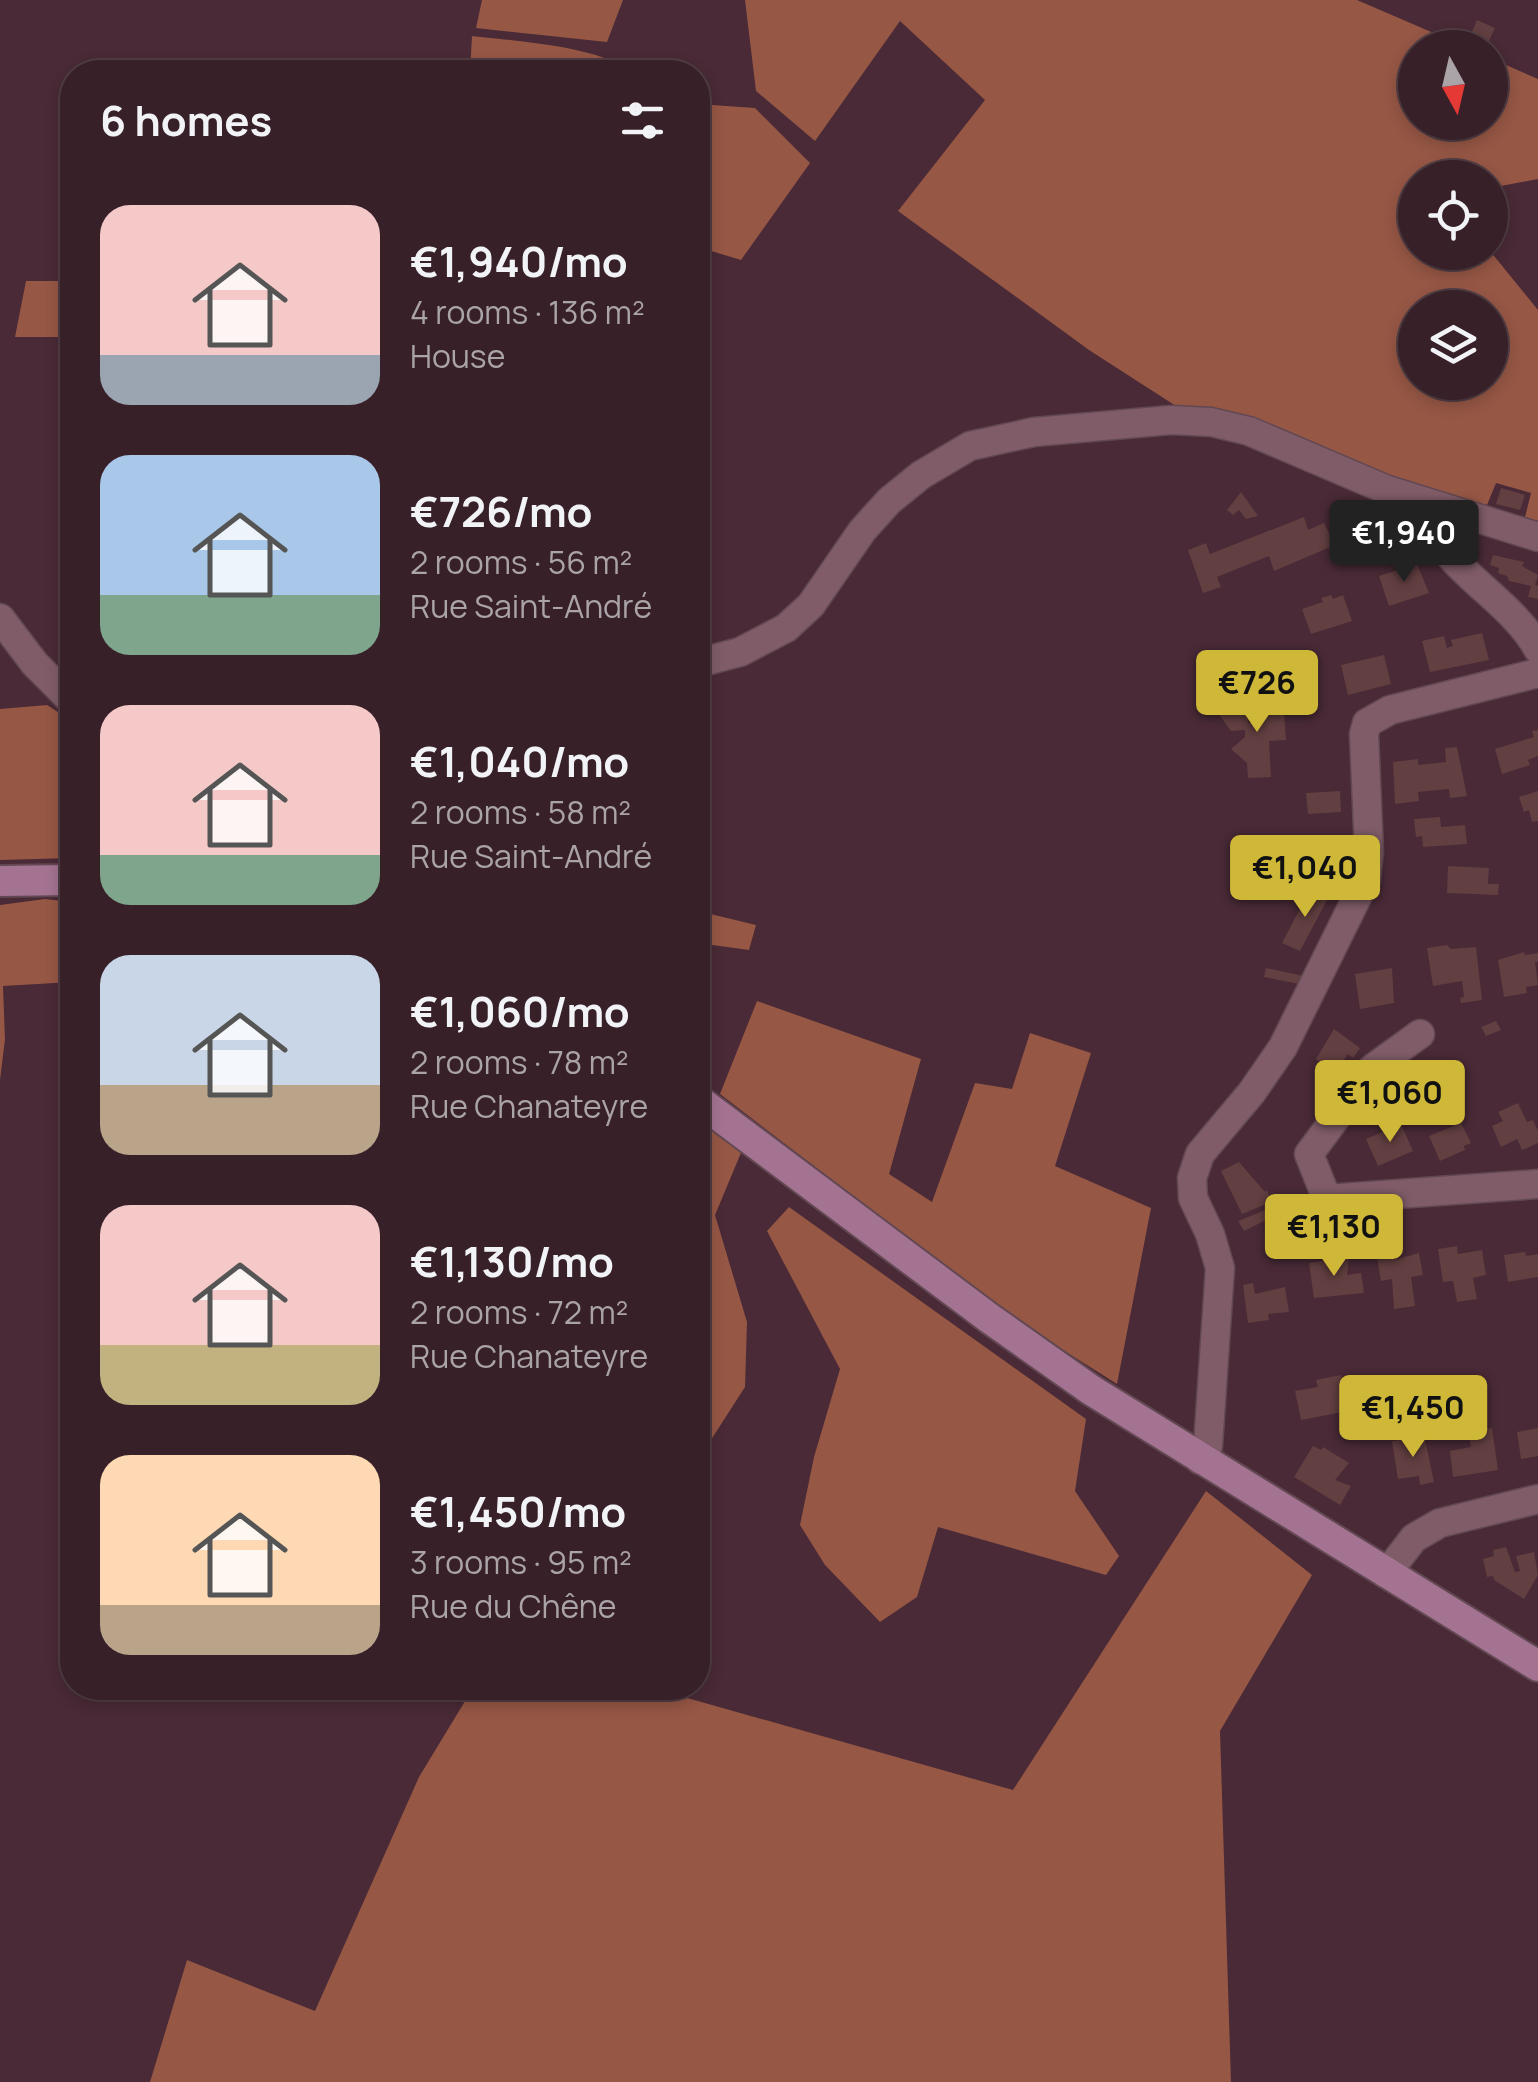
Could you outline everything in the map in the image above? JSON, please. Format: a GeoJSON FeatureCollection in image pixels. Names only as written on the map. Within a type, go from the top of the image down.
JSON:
{"type":"FeatureCollection","features":[{"type":"Feature","properties":{"kind":"main road"},"geometry":{"type":"LineString","coordinates":[[0,882],[60,880]]}},
{"type":"Feature","properties":{"kind":"main road"},"geometry":{"type":"LineString","coordinates":[[710,1109],[1091,1390],[1538,1666]]}},
{"type":"Feature","properties":{"kind":"street"},"geometry":{"type":"LineString","coordinates":[[710,660],[740,652],[786,628],[810,606],[873,517],[904,488],[960,451],[1002,438],[1171,420],[1211,422],[1249,431],[1431,506],[1538,537]]}},
{"type":"Feature","properties":{"kind":"street"},"geometry":{"type":"LineString","coordinates":[[1431,506],[1427,518],[1436,537],[1529,632],[1538,649]]}},
{"type":"Feature","properties":{"kind":"street"},"geometry":{"type":"LineString","coordinates":[[0,618],[60,689]]}},
{"type":"Feature","properties":{"kind":"street"},"geometry":{"type":"LineString","coordinates":[[1200,1460],[1208,1446],[1220,1268],[1193,1198],[1192,1178],[1200,1154],[1252,1092],[1283,1047],[1359,896],[1368,866],[1364,734],[1367,723],[1390,710],[1538,673]]}},
{"type":"Feature","properties":{"kind":"street"},"geometry":{"type":"LineString","coordinates":[[1420,1034],[1372,1068],[1309,1154],[1327,1199],[1538,1184]]}},
{"type":"Feature","properties":{"kind":"street"},"geometry":{"type":"LineString","coordinates":[[1386,1574],[1414,1538],[1440,1524],[1538,1499]]}},
{"type":"Feature","properties":{"kind":"shaded area"},"geometry":{"type":"Polygon","coordinates":[[[482,0],[623,0],[607,42],[476,28],[482,0]]]}},
{"type":"Feature","properties":{"kind":"shaded area"},"geometry":{"type":"Polygon","coordinates":[[[745,0],[1357,0],[1427,30],[1398,30],[1398,140],[1508,140],[1508,66],[1538,79],[1538,179],[1508,185],[1508,160],[1398,160],[1398,270],[1505,270],[1538,310],[1538,521],[1525,517],[1531,493],[1496,483],[1487,505],[1417,490],[1179,408],[1089,350],[898,211],[985,100],[900,21],[815,141],[756,91],[745,0]]]}},
{"type":"Feature","properties":{"kind":"shaded area"},"geometry":{"type":"Polygon","coordinates":[[[472,36],[579,51],[609,60],[471,60],[472,36]]]}},
{"type":"Feature","properties":{"kind":"shaded area"},"geometry":{"type":"Polygon","coordinates":[[[710,105],[755,108],[810,163],[741,260],[710,251],[710,105]]]}},
{"type":"Feature","properties":{"kind":"shaded area"},"geometry":{"type":"Polygon","coordinates":[[[26,281],[60,281],[60,337],[15,337],[26,281]]]}},
{"type":"Feature","properties":{"kind":"shaded area"},"geometry":{"type":"Polygon","coordinates":[[[47,705],[60,713],[60,858],[0,860],[0,709],[47,705]]]}},
{"type":"Feature","properties":{"kind":"shaded area"},"geometry":{"type":"Polygon","coordinates":[[[60,901],[60,983],[3,986],[5,1039],[0,1080],[0,905],[60,901]]]}},
{"type":"Feature","properties":{"kind":"shaded area"},"geometry":{"type":"Polygon","coordinates":[[[710,914],[756,925],[749,950],[710,945],[710,914]]]}},
{"type":"Feature","properties":{"kind":"shaded area"},"geometry":{"type":"Polygon","coordinates":[[[757,1001],[921,1059],[889,1174],[932,1202],[975,1083],[1012,1089],[1030,1033],[1091,1053],[1055,1166],[1151,1208],[1117,1384],[1011,1317],[720,1094],[757,1001]]]}},
{"type":"Feature","properties":{"kind":"shaded area"},"geometry":{"type":"Polygon","coordinates":[[[710,1122],[743,1148],[715,1215],[747,1322],[745,1387],[710,1441],[710,1122]]]}},
{"type":"Feature","properties":{"kind":"shaded area"},"geometry":{"type":"Polygon","coordinates":[[[789,1207],[1086,1419],[1075,1491],[1119,1556],[1106,1575],[938,1527],[917,1597],[880,1622],[825,1565],[800,1525],[814,1457],[840,1369],[767,1231],[789,1207]]]}},
{"type":"Feature","properties":{"kind":"shaded area"},"geometry":{"type":"Polygon","coordinates":[[[1206,1491],[1312,1575],[1220,1731],[1231,2082],[150,2082],[187,1960],[315,2011],[419,1777],[466,1700],[694,1700],[1013,1790],[1206,1491]]]}},
{"type":"Feature","properties":{"kind":"building"},"geometry":{"type":"Polygon","coordinates":[[[1477,20],[1495,28],[1494,30],[1473,30],[1477,20]]]}},
{"type":"Feature","properties":{"kind":"building"},"geometry":{"type":"Polygon","coordinates":[[[1501,488],[1525,495],[1520,510],[1496,504],[1501,488]]]}},
{"type":"Feature","properties":{"kind":"building"},"geometry":{"type":"Polygon","coordinates":[[[1241,492],[1258,516],[1246,519],[1239,510],[1233,515],[1227,510],[1241,492]]]}},
{"type":"Feature","properties":{"kind":"building"},"geometry":{"type":"Polygon","coordinates":[[[1304,517],[1308,530],[1324,523],[1335,545],[1274,571],[1269,556],[1217,577],[1221,587],[1203,593],[1188,550],[1206,543],[1210,554],[1304,517]]]}},
{"type":"Feature","properties":{"kind":"building"},"geometry":{"type":"Polygon","coordinates":[[[1493,555],[1524,562],[1522,566],[1538,575],[1538,599],[1528,597],[1531,586],[1509,581],[1498,573],[1499,568],[1490,565],[1493,555]]]}},
{"type":"Feature","properties":{"kind":"building"},"geometry":{"type":"Polygon","coordinates":[[[1417,564],[1429,593],[1389,606],[1379,576],[1417,564]]]}},
{"type":"Feature","properties":{"kind":"building"},"geometry":{"type":"Polygon","coordinates":[[[1331,595],[1333,599],[1343,595],[1352,621],[1311,634],[1302,609],[1331,595]]]}},
{"type":"Feature","properties":{"kind":"building"},"geometry":{"type":"Polygon","coordinates":[[[1482,633],[1489,660],[1430,672],[1422,641],[1444,636],[1447,648],[1453,646],[1451,640],[1482,633]]]}},
{"type":"Feature","properties":{"kind":"building"},"geometry":{"type":"Polygon","coordinates":[[[1384,655],[1391,684],[1348,695],[1341,665],[1384,655]]]}},
{"type":"Feature","properties":{"kind":"building"},"geometry":{"type":"Polygon","coordinates":[[[1283,697],[1286,740],[1269,741],[1271,777],[1248,778],[1247,763],[1231,749],[1245,737],[1245,730],[1231,731],[1218,713],[1237,700],[1248,723],[1260,722],[1260,718],[1267,718],[1266,698],[1283,697]]]}},
{"type":"Feature","properties":{"kind":"building"},"geometry":{"type":"Polygon","coordinates":[[[1538,730],[1538,756],[1528,760],[1530,765],[1502,774],[1495,749],[1534,737],[1532,731],[1538,730]]]}},
{"type":"Feature","properties":{"kind":"building"},"geometry":{"type":"Polygon","coordinates":[[[1457,747],[1467,796],[1450,798],[1449,789],[1418,792],[1419,801],[1395,804],[1393,762],[1446,762],[1445,748],[1457,747]]]}},
{"type":"Feature","properties":{"kind":"building"},"geometry":{"type":"Polygon","coordinates":[[[1340,791],[1341,812],[1308,814],[1306,793],[1340,791]]]}},
{"type":"Feature","properties":{"kind":"building"},"geometry":{"type":"Polygon","coordinates":[[[1538,791],[1538,821],[1532,822],[1519,797],[1538,791]]]}},
{"type":"Feature","properties":{"kind":"building"},"geometry":{"type":"Polygon","coordinates":[[[1440,817],[1441,827],[1465,825],[1467,844],[1423,847],[1422,836],[1416,837],[1414,819],[1440,817]]]}},
{"type":"Feature","properties":{"kind":"building"},"geometry":{"type":"Polygon","coordinates":[[[1448,866],[1489,868],[1488,884],[1499,884],[1498,895],[1447,893],[1448,866]]]}},
{"type":"Feature","properties":{"kind":"building"},"geometry":{"type":"Polygon","coordinates":[[[1310,890],[1328,898],[1300,951],[1282,943],[1310,890]]]}},
{"type":"Feature","properties":{"kind":"building"},"geometry":{"type":"Polygon","coordinates":[[[1447,945],[1451,949],[1476,947],[1482,1000],[1461,1003],[1462,981],[1433,986],[1427,948],[1447,945]]]}},
{"type":"Feature","properties":{"kind":"building"},"geometry":{"type":"Polygon","coordinates":[[[1524,952],[1538,953],[1538,985],[1526,987],[1527,993],[1504,997],[1498,960],[1524,952]]]}},
{"type":"Feature","properties":{"kind":"building"},"geometry":{"type":"Polygon","coordinates":[[[1266,968],[1304,976],[1299,984],[1264,977],[1266,968]]]}},
{"type":"Feature","properties":{"kind":"building"},"geometry":{"type":"Polygon","coordinates":[[[1392,968],[1394,1003],[1360,1009],[1355,974],[1392,968]]]}},
{"type":"Feature","properties":{"kind":"building"},"geometry":{"type":"Polygon","coordinates":[[[1496,1021],[1501,1030],[1486,1036],[1481,1027],[1496,1021]]]}},
{"type":"Feature","properties":{"kind":"building"},"geometry":{"type":"Polygon","coordinates":[[[1334,1029],[1360,1048],[1353,1058],[1348,1054],[1335,1073],[1316,1059],[1334,1029]]]}},
{"type":"Feature","properties":{"kind":"building"},"geometry":{"type":"Polygon","coordinates":[[[1518,1103],[1527,1122],[1533,1120],[1538,1143],[1522,1150],[1517,1139],[1501,1147],[1492,1126],[1503,1121],[1498,1112],[1518,1103]]]}},
{"type":"Feature","properties":{"kind":"building"},"geometry":{"type":"Polygon","coordinates":[[[1461,1123],[1471,1143],[1464,1146],[1465,1150],[1440,1161],[1429,1136],[1461,1123]]]}},
{"type":"Feature","properties":{"kind":"building"},"geometry":{"type":"Polygon","coordinates":[[[1401,1124],[1413,1151],[1378,1166],[1366,1139],[1401,1124]]]}},
{"type":"Feature","properties":{"kind":"building"},"geometry":{"type":"Polygon","coordinates":[[[1239,1162],[1267,1190],[1271,1202],[1242,1214],[1221,1171],[1239,1162]]]}},
{"type":"Feature","properties":{"kind":"building"},"geometry":{"type":"Polygon","coordinates":[[[1268,1209],[1272,1217],[1244,1231],[1238,1221],[1268,1209]]]}},
{"type":"Feature","properties":{"kind":"building"},"geometry":{"type":"Polygon","coordinates":[[[1390,1237],[1394,1260],[1419,1253],[1423,1275],[1411,1277],[1415,1306],[1394,1309],[1392,1279],[1381,1281],[1374,1240],[1390,1237]]]}},
{"type":"Feature","properties":{"kind":"building"},"geometry":{"type":"Polygon","coordinates":[[[1457,1246],[1458,1254],[1482,1250],[1486,1275],[1473,1278],[1477,1299],[1457,1302],[1453,1281],[1443,1282],[1438,1249],[1457,1246]]]}},
{"type":"Feature","properties":{"kind":"building"},"geometry":{"type":"Polygon","coordinates":[[[1525,1252],[1526,1256],[1538,1254],[1538,1277],[1508,1282],[1504,1255],[1525,1252]]]}},
{"type":"Feature","properties":{"kind":"building"},"geometry":{"type":"Polygon","coordinates":[[[1349,1257],[1347,1275],[1361,1273],[1364,1293],[1314,1298],[1309,1263],[1349,1257]]]}},
{"type":"Feature","properties":{"kind":"building"},"geometry":{"type":"Polygon","coordinates":[[[1253,1283],[1255,1294],[1285,1287],[1289,1312],[1268,1314],[1269,1320],[1248,1323],[1243,1285],[1253,1283]]]}},
{"type":"Feature","properties":{"kind":"building"},"geometry":{"type":"Polygon","coordinates":[[[1341,1375],[1348,1411],[1301,1420],[1295,1391],[1318,1387],[1316,1380],[1341,1375]]]}},
{"type":"Feature","properties":{"kind":"building"},"geometry":{"type":"Polygon","coordinates":[[[1492,1428],[1498,1470],[1453,1477],[1450,1451],[1471,1447],[1468,1432],[1492,1428]]]}},
{"type":"Feature","properties":{"kind":"building"},"geometry":{"type":"Polygon","coordinates":[[[1538,1428],[1538,1456],[1521,1459],[1517,1432],[1538,1428]]]}},
{"type":"Feature","properties":{"kind":"building"},"geometry":{"type":"Polygon","coordinates":[[[1425,1439],[1434,1482],[1420,1485],[1419,1476],[1398,1479],[1392,1441],[1425,1439]]]}},
{"type":"Feature","properties":{"kind":"building"},"geometry":{"type":"Polygon","coordinates":[[[1313,1446],[1321,1450],[1323,1447],[1349,1463],[1335,1480],[1351,1486],[1340,1505],[1294,1477],[1313,1446]]]}},
{"type":"Feature","properties":{"kind":"building"},"geometry":{"type":"Polygon","coordinates":[[[1506,1547],[1515,1572],[1520,1571],[1516,1556],[1534,1552],[1538,1575],[1524,1599],[1493,1576],[1487,1577],[1483,1559],[1494,1556],[1493,1550],[1506,1547]]]}}]}
